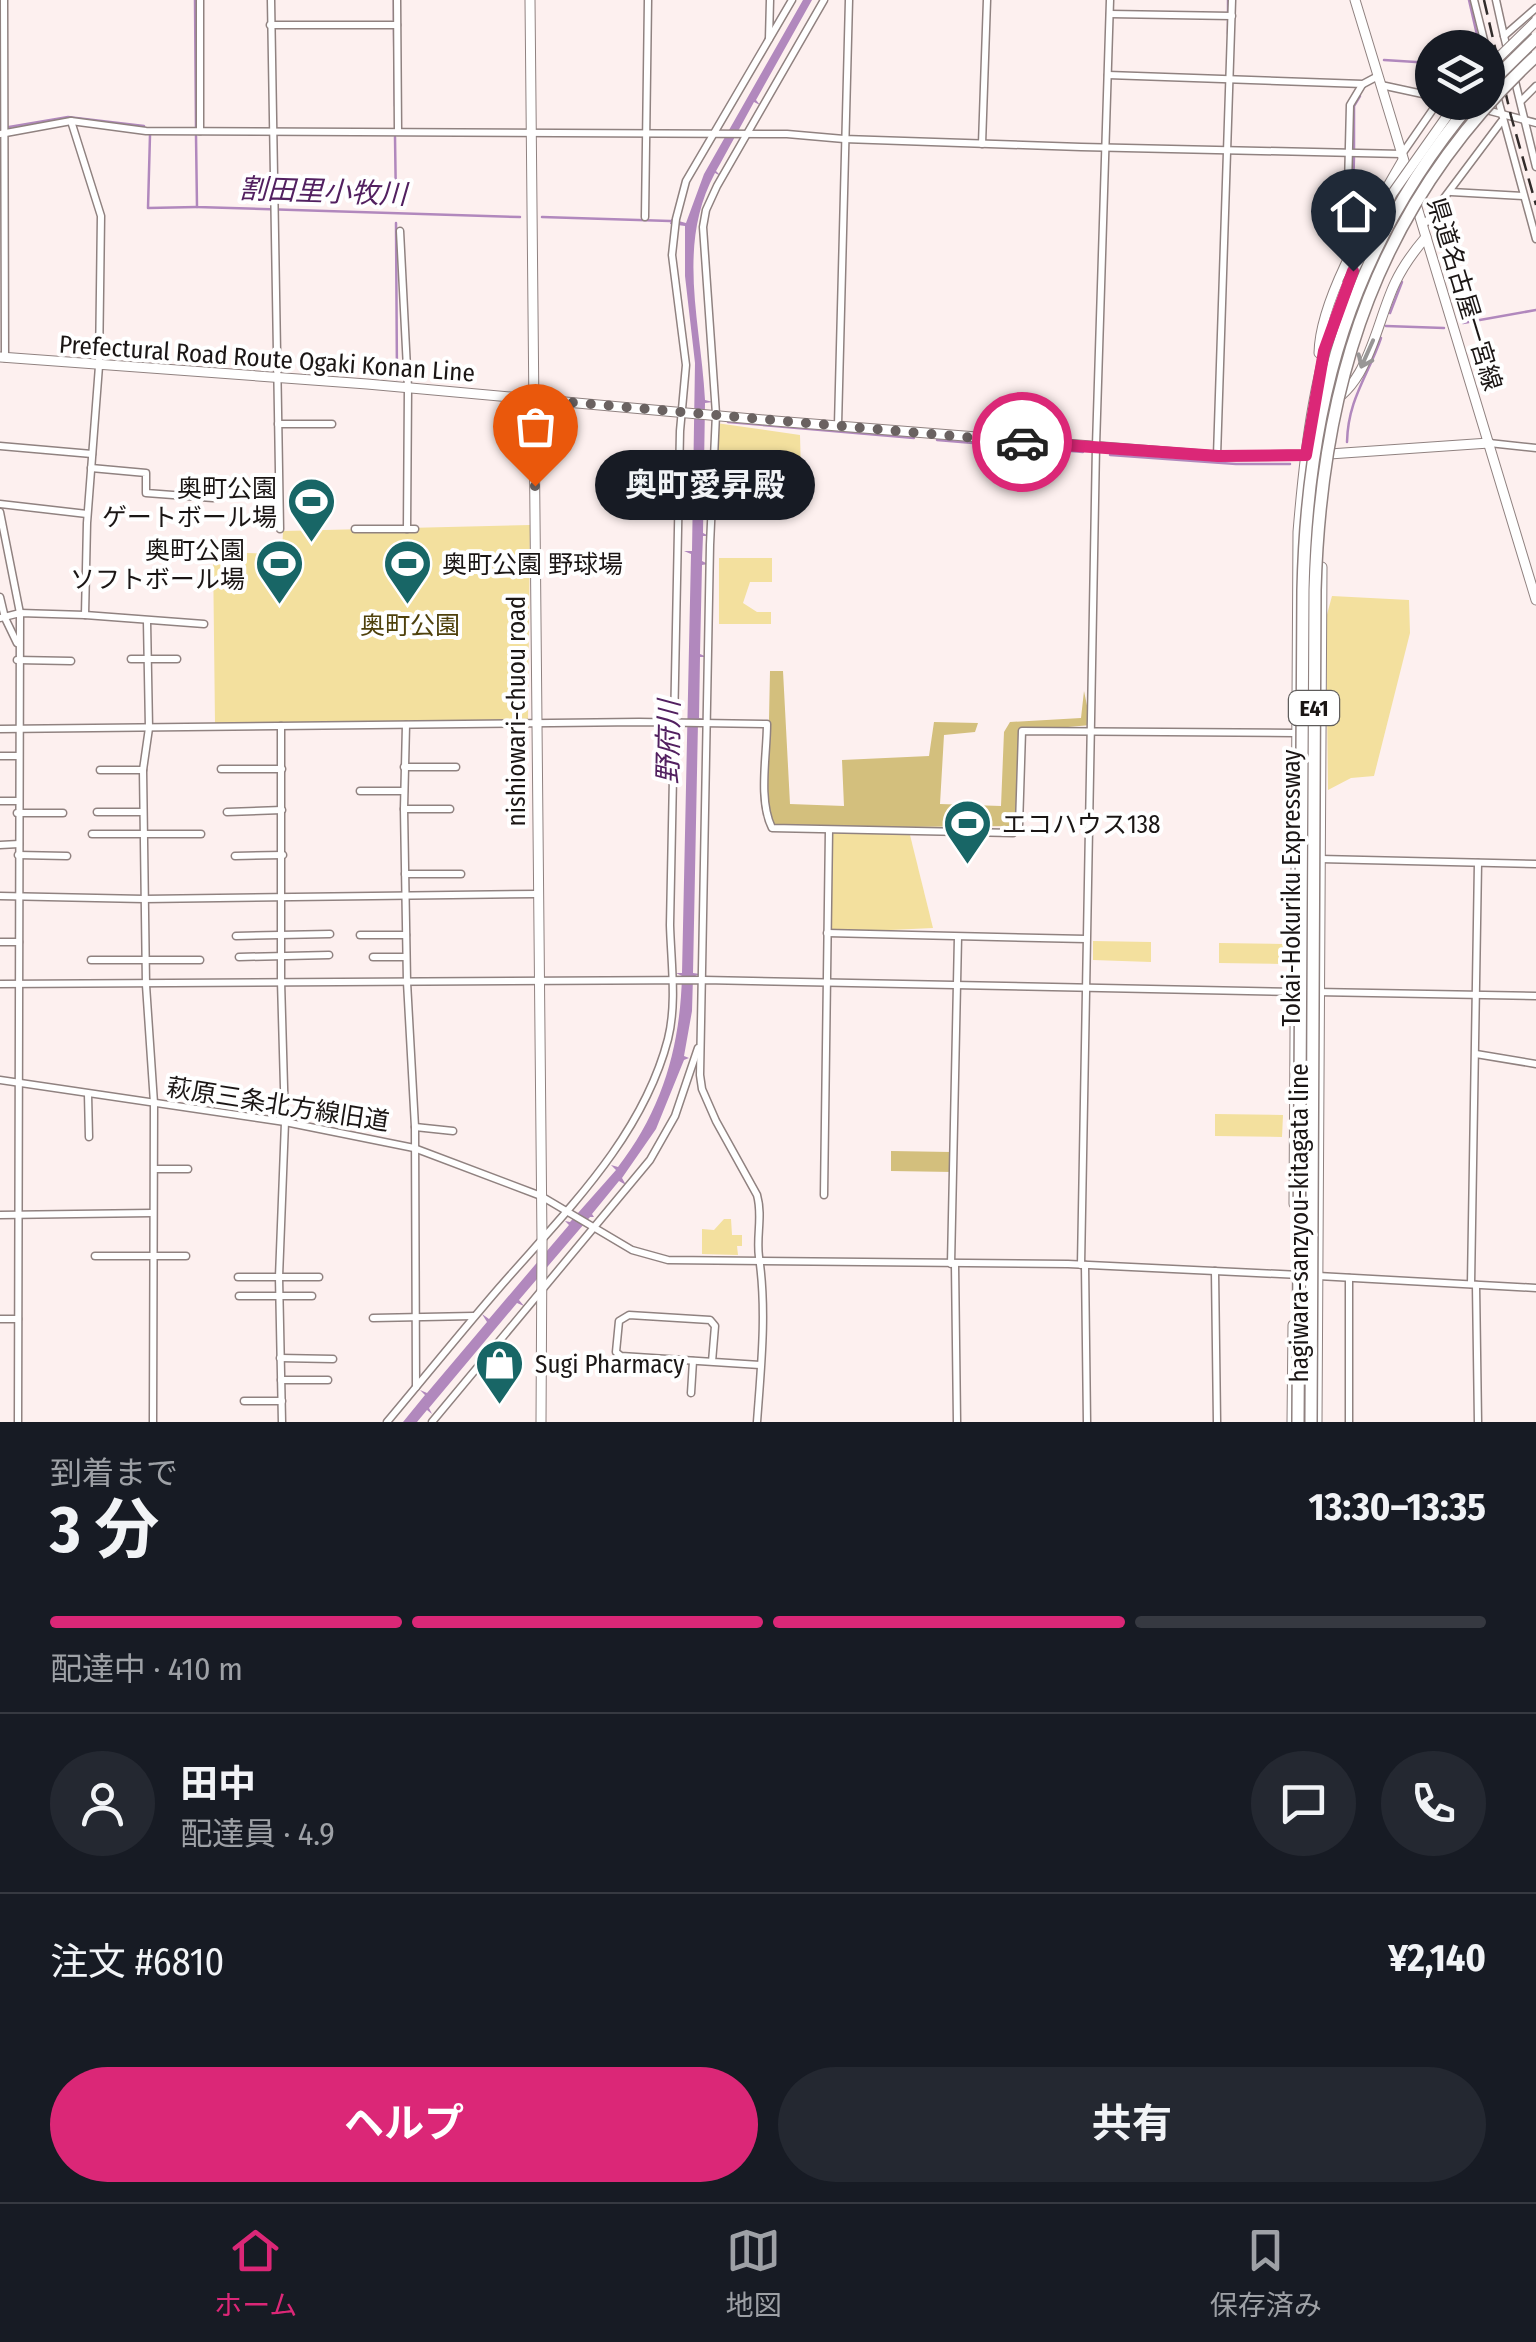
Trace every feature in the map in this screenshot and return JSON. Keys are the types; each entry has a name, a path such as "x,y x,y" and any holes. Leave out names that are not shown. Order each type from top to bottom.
{"highway":[{"path":"1505,68 1536,38"},
{"name":"Tokai-Hokuriku Expressway","path":"1314,1422 1314,590 1327,438 1353,339 1378,272 1401,227 1460,138 1536,56"},
{"name":"Tokai-Hokuriku Expressway","path":"1295,1422 1302,590 1309,477 1331,367 1367,268 1408,190 1459,120"}],"main road":[{"name":"nishiowari-chuou road","path":"530,0 541,1422"},
{"name":"県道名古屋一宮線","path":"1355,0 1536,600"},
{"path":"1505,51 1536,21"},
{"name":"hagiwara-sanzyou-kitagata line","path":"1295,1422 1296,575 1310,455 1309,426 1328,336 1347,284 1392,194 1444,120"},
{"path":"1319,372 1322,329 1361,235 1403,157"},
{"path":"1312,410 1339,400 1360,370 1391,292 1425,232"},
{"name":"Prefectural Road Route Ogaki Konan Line","path":"3,357 1218,456 1310,455 1489,443"},
{"name":"hagiwara-sanzyou-kitagata line","path":"1310,455 1324,498 1319,1276 1314,1422"}],"street":[{"path":"3,357 4,0"},
{"path":"200,0 200,131"},
{"path":"270,0 280,529"},
{"path":"397,0 398,130"},
{"path":"645,217 648,0"},
{"path":"769,40 770,0"},
{"path":"386,1422 622,1143 646,1098 668,1040 680,431 686,365 672,255 686,181 792,0"},
{"path":"757,1422 764,1301 760,1208 702,1089 710,545 716,414 703,227 712,195 824,0"},
{"path":"838,425 849,0"},
{"path":"982,144 987,0"},
{"path":"1087,1422 1083,1265 1086,939 1110,0"},
{"path":"1218,456 1232,0"},
{"path":"1474,0 1478,30"},
{"path":"1496,0 1503,30"},
{"path":"1505,35 1536,8"},
{"path":"1110,14 1232,16"},
{"path":"270,25 397,25"},
{"path":"1505,40 1536,168"},
{"path":"1108,75 1363,84 1380,81 1415,91"},
{"path":"1363,84 1350,105 1346,227 1408,260"},
{"path":"1520,101 1536,86"},
{"path":"1505,118 1536,123"},
{"path":"2,133 71,121 146,131 748,134 1403,157 1427,120"},
{"path":"1425,232 1500,120"},
{"path":"1502,120 1536,239"},
{"path":"71,121 101,216 99,366 87,514 85,614"},
{"path":"1450,192 1524,196"},
{"path":"355,529 411,529 400,231"},
{"path":"278,424 332,424"},
{"path":"1489,443 1536,448"},
{"path":"0,446 92,454"},
{"path":"91,468 146,474 146,493 213,498"},
{"path":"0,504 87,514"},
{"path":"0,512 20,612 18,1422"},
{"path":"0,597 2,618 18,644"},
{"path":"2,618 20,612 204,624"},
{"path":"147,621 149,728 143,812 145,960 154,1103 153,1422"},
{"path":"131,660 177,659"},
{"path":"18,660 71,661"},
{"path":"0,728 767,724 766,818 772,828 1014,833 1019,826 1022,731 1295,732"},
{"path":"406,725 406,957 415,1127 416,1387"},
{"path":"281,726 285,1122 280,1277 282,1422"},
{"path":"0,756 18,756"},
{"path":"221,769 282,768"},
{"path":"404,768 456,768"},
{"path":"100,770 143,770"},
{"path":"360,791 404,791"},
{"path":"0,800 18,801"},
{"path":"404,809 450,809"},
{"path":"227,812 282,810"},
{"path":"17,812 63,813"},
{"path":"97,812 143,812"},
{"path":"824,1196 829,830"},
{"path":"92,834 201,834"},
{"path":"0,845 19,844"},
{"path":"235,856 283,854"},
{"path":"18,855 66,856"},
{"path":"1320,859 1536,864"},
{"path":"1478,862 1474,1284 1478,1422"},
{"path":"405,874 461,874"},
{"path":"0,896 538,894"},
{"path":"827,933 1086,939"},
{"path":"236,936 330,934"},
{"path":"360,936 406,936"},
{"path":"957,1422 953,1264 958,936"},
{"path":"0,942 19,942"},
{"path":"239,956 329,956"},
{"path":"373,957 406,957"},
{"path":"91,960 200,960"},
{"path":"0,984 704,980 1536,996"},
{"path":"432,1422 664,1139 686,1088 702,1034"},
{"path":"1476,1054 1536,1064"},
{"name":"萩原三条北方線旧道","path":"0,1080 285,1122 414,1148 541,1196 632,1250 668,1260 1083,1265 1536,1288"},
{"path":"88,1094 89,1137"},
{"path":"415,1127 453,1131"},
{"path":"155,1170 188,1170"},
{"path":"0,1215 152,1213"},
{"path":"95,1256 186,1256"},
{"path":"1215,1271 1218,1422"},
{"path":"238,1277 319,1277"},
{"path":"1348,1422 1349,1278"},
{"path":"239,1296 312,1296"},
{"path":"712,1362 715,1326 710,1320 629,1315 618,1321 619,1355 693,1361 760,1365"},
{"path":"373,1318 476,1316"},
{"path":"0,1319 18,1319"},
{"path":"280,1358 332,1359"},
{"path":"691,1392 693,1361"},
{"path":"281,1380 328,1380"},
{"path":"244,1401 282,1401"}],"green space":[{"path":"716,423 800,435 802,510 718,509"},
{"name":"奥町公園","path":"530,525 528,721 215,724 213,552 282,554 283,531"},
{"path":"719,558 772,558 772,582 750,582 743,603 757,612 771,612 771,624 719,624"},
{"path":"1332,596 1409,600 1410,633 1374,776 1351,778 1328,790 1326,618"},
{"path":"909,831 933,928 827,933 829,833"},
{"path":"1093,941 1151,942 1151,962 1093,960"},
{"path":"1219,943 1283,944 1282,964 1219,963"},
{"path":"1215,1114 1283,1115 1282,1137 1215,1136"},
{"path":"724,1219 731,1219 732,1235 742,1235 738,1255 702,1254 702,1229 714,1230"}],"shaded area":[{"path":"803,0 812,0 756,100 760,105 754,102 716,171 721,176 715,173 696,228 696,313 705,400 713,402 705,403 703,533 709,536 703,536 702,561 708,564 702,565 700,654 707,657 700,657 699,718 706,719 698,722 693,973 700,974 693,977 684,1056 689,1058 684,1060 656,1129 622,1178 626,1185 619,1181 592,1214 594,1217 519,1300 524,1306 517,1303 429,1408 432,1414 427,1410 417,1422 403,1422 425,1395 420,1390 427,1393 487,1322 482,1314 489,1319 569,1225 565,1221 570,1222 616,1170 611,1165 618,1167 633,1145 666,1077 677,1028 682,976 676,973 682,973 691,554 684,551 692,551 695,363 685,276 685,226 670,224 671,219 686,223 704,174"},
{"path":"770,671 783,671 790,804 844,806 842,760 929,756 934,722 978,723 975,732 944,735 940,804 1001,806 1004,732 1010,722 1081,718 1084,691 1091,725 1022,731 1019,826 775,828 767,817"},
{"path":"891,1151 951,1152 953,1172 891,1171"}],"waterway":[{"name":"割田里小牧川","path":"195,0 196,127"},
{"path":"394,0 394,20"},
{"path":"1228,0 1228,13"},
{"path":"1469,0 1476,30"},
{"path":"1228,21 1228,34"},
{"path":"394,29 395,106"},
{"path":"1384,60 1415,62"},
{"path":"1354,150 1354,106 1360,96"},
{"path":"9,127 68,117 144,126"},
{"path":"150,135 148,208 197,207"},
{"name":"割田里小牧川","path":"196,136 197,207 520,217"},
{"path":"395,137 396,206"},
{"path":"1352,224 1354,157"},
{"name":"割田里小牧川","path":"542,217 670,221"},
{"path":"396,223 397,379"},
{"path":"1390,313 1402,282"},
{"path":"1463,323 1536,310"},
{"path":"1386,326 1444,328"},
{"path":"1347,442 1355,400 1381,338"},
{"path":"728,422 914,438"},
{"path":"937,440 1083,452"},
{"path":"1110,455 1290,464"}],"railway":[{"path":"1484,0 1536,205"}],"way so far":[{"path":"535,486 534,399 1022,442"}],"place":[{"name":"奥町愛昇殿","path":"535,486"},
{"name":"奥町公園 ゲートボール場","path":"312,544"},
{"name":"奥町公園 ソフトボール場","path":"280,606"},
{"name":"奥町公園 野球場","path":"407,606"},
{"name":"エコハウス138","path":"967,866"},
{"name":"Sugi Pharmacy","path":"500,1406"}],"route":[{"path":"1022,442 1218,456 1306,455 1324,351 1353,271"}],"water label":[{"name":"野府川","path":"668,742"}]}
